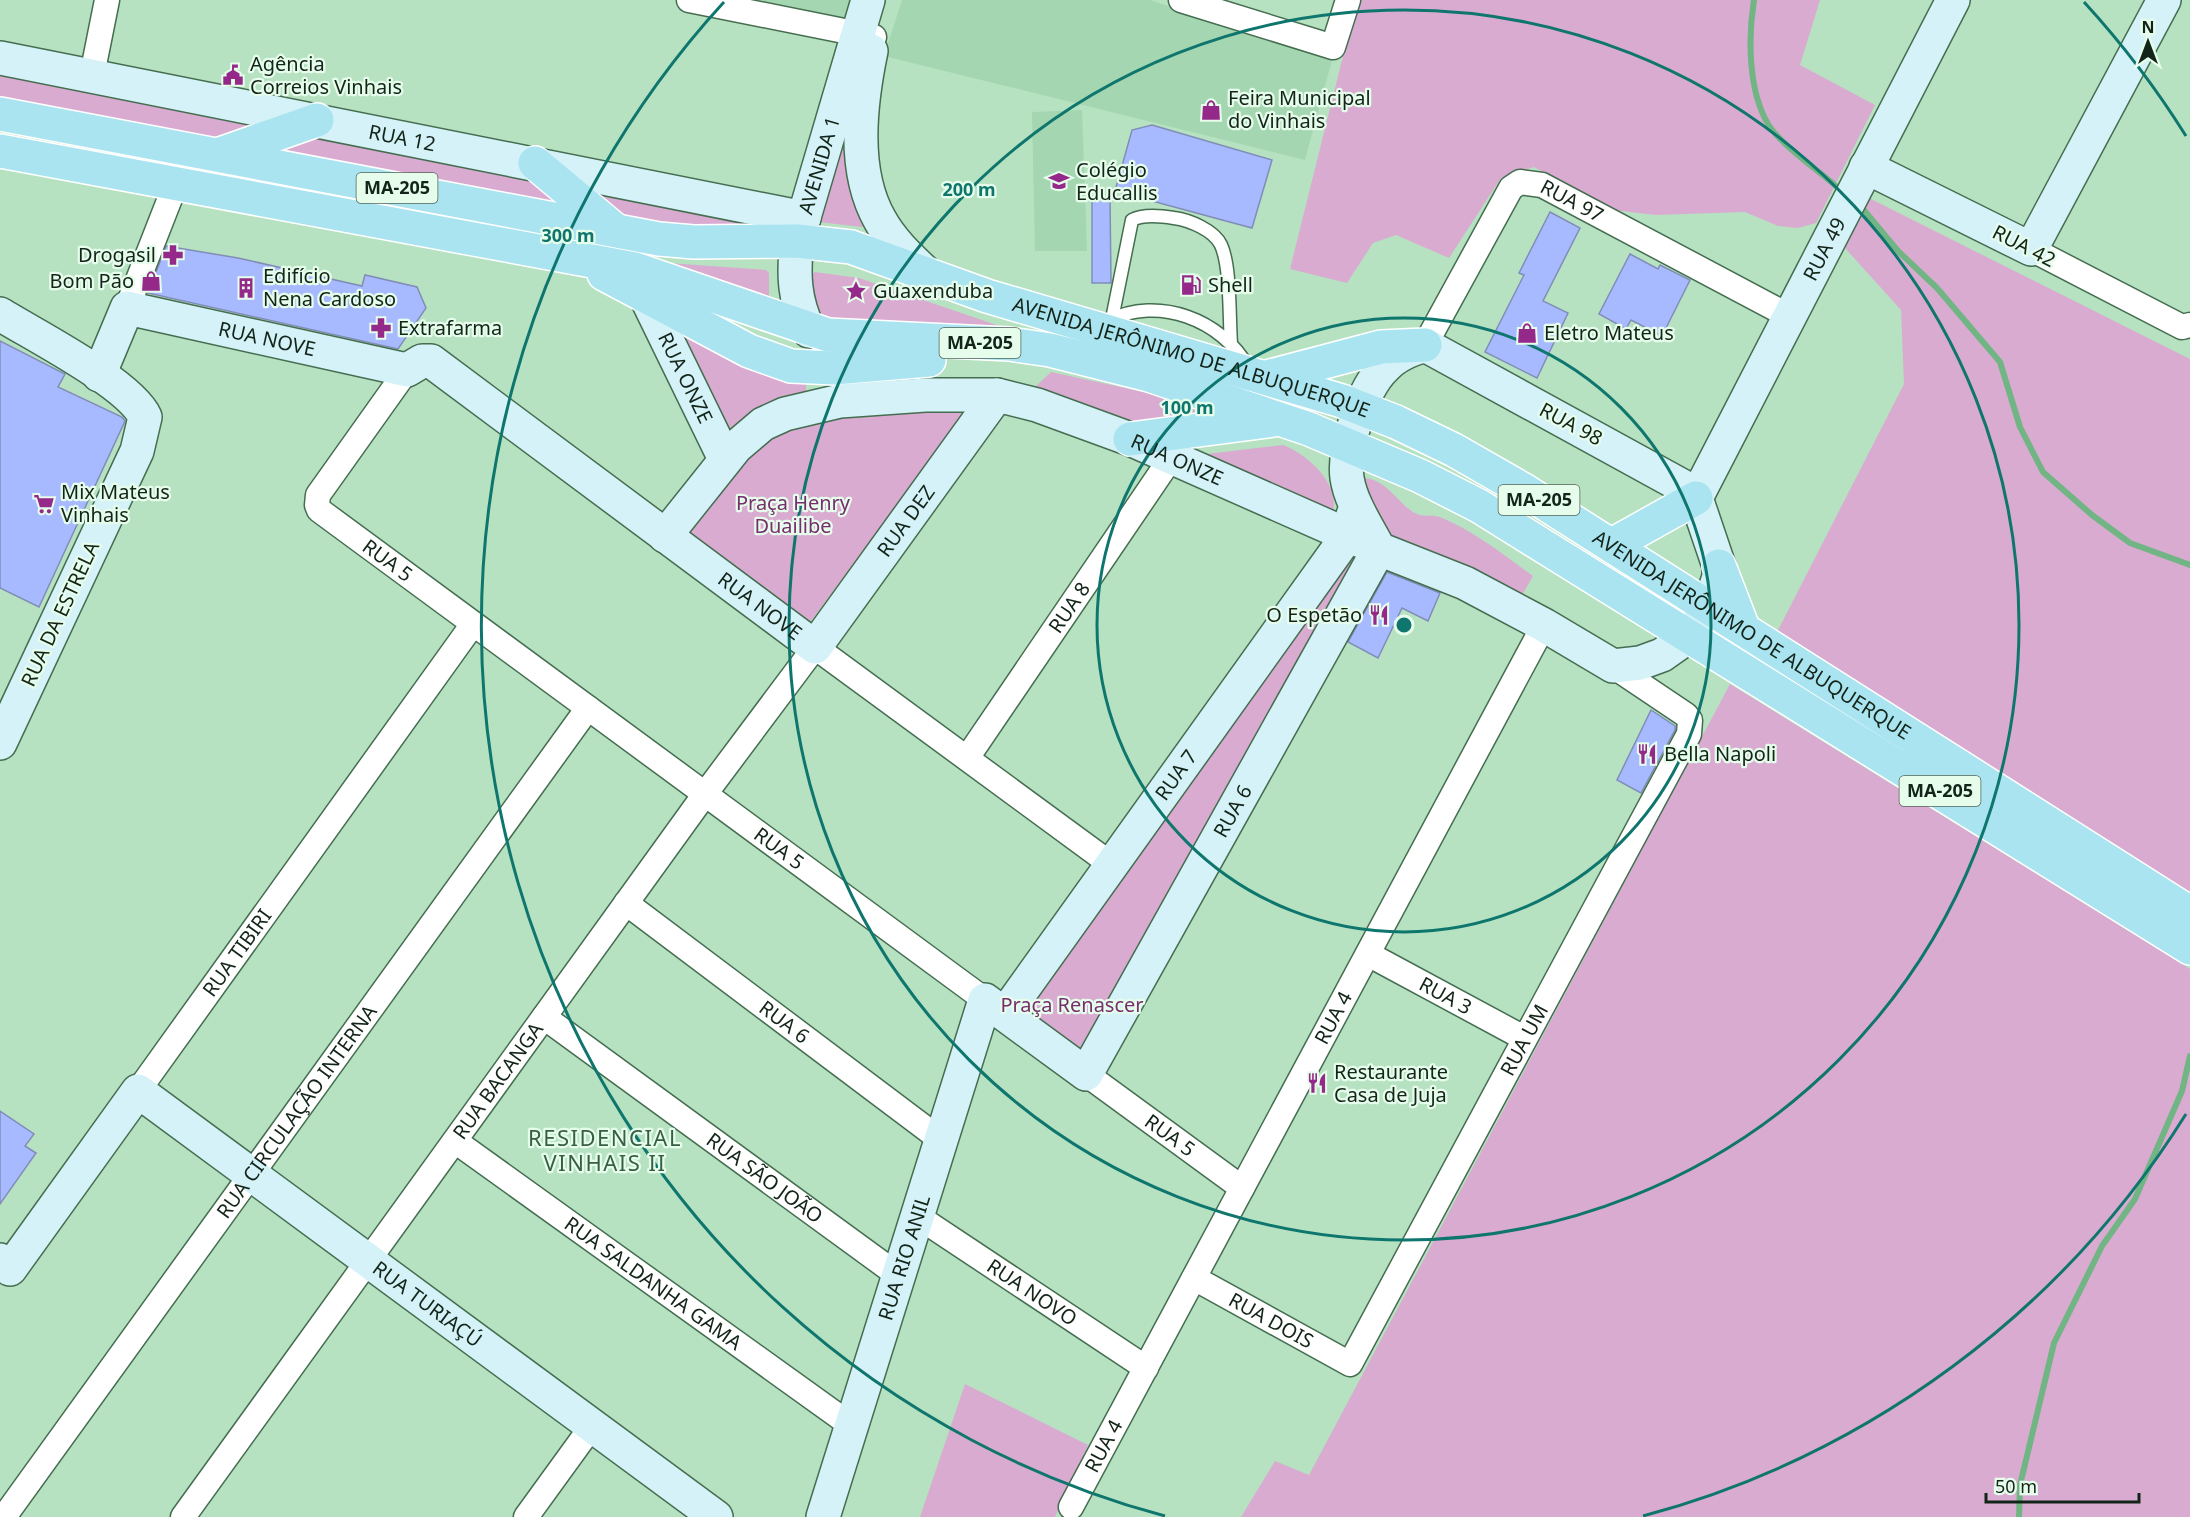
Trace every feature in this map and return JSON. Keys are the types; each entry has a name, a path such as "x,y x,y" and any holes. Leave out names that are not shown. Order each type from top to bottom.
{"main road":[{"name":"AVENIDA JERÔNIMO DE ALBUQUERQUE","path":"0,114 676,241 800,229 987,296 1104,323 1361,408 1454,450 1612,545 2190,913"},
{"path":"218,155 317,120"},
{"name":"AVENIDA JERÔNIMO DE ALBUQUERQUE","path":"0,151 635,269 809,331 847,338 1030,346 1149,375 1282,419 1349,444 1479,506 2190,948"},
{"path":"535,163 615,230"},
{"path":"571,256 749,351 791,366 834,368 894,361 996,359 1071,364 1149,375"},
{"path":"1259,375 1381,347 1425,345"},
{"path":"1130,439 1282,419"},
{"path":"1612,545 1696,498"},
{"path":"1719,566 1743,628"}],"street":[{"path":"92,75 107,0"},
{"path":"689,0 866,35"},
{"name":"AVENIDA 1","path":"868,0 863,94 862,160 865,182 880,221 894,240 929,276"},
{"name":"AVENIDA 1","path":"809,331 797,304 793,280 800,229 866,35 886,0"},
{"path":"1181,0 1333,47 1348,0"},
{"name":"RUA 49","path":"1696,498 1953,0"},
{"path":"2031,249 2164,0"},
{"name":"RUA 12","path":"0,58 535,163 800,229"},
{"name":"RUA 42","path":"1866,167 2186,326"},
{"name":"RUA 97","path":"1425,345 1511,188 1520,182 1542,185 1789,316"},
{"path":"99,375 176,183"},
{"name":"RUA ONZE","path":"646,297 725,459"},
{"name":"RUA NOVE","path":"127,308 407,370 423,361 431,361 1112,865"},
{"name":"RUA DA ESTRELA","path":"0,314 99,375 141,408 145,417 144,430 137,451 0,743"},
{"path":"1425,345 1403,353 1386,365 1377,375 1361,408 1349,444 1347,478 1352,520 1379,549 1465,583 1544,625 1613,666 1652,660 1689,636 1709,607 1716,590 1719,566 1696,498"},
{"name":"RUA 98","path":"1425,345 1671,478 1696,498"},
{"name":"RUA 5","path":"407,370 318,495 316,505 323,514 1242,1188"},
{"name":"RUA ONZE","path":"665,536 725,459 763,424 810,406 840,401 925,395 997,395 1037,405 1130,439 1171,458 1352,520"},
{"name":"RUA DEZ","path":"815,647 997,395"},
{"name":"RUA 8","path":"967,758 1171,458"},
{"name":"RUA 7","path":"995,1007 1112,865 1352,520"},
{"name":"RUA 6","path":"1086,1074 1379,549"},
{"name":"RUA TIBIRI","path":"3,1271 138,1091 473,624"},
{"name":"RUA 4","path":"1071,1507 1544,625"},
{"name":"RUA BACANGA","path":"183,1517 705,794 815,647"},
{"name":"RUA UM","path":"1350,1364 1689,734 1690,720 1686,715 1613,666"},
{"name":"RUA CIRCULAÇÃO INTERNA","path":"4,1517 588,708"},
{"name":"RUA 6","path":"626,903 941,1140"},
{"name":"RUA 3","path":"1368,954 1524,1038"},
{"name":"RUA RIO ANIL","path":"823,1517 941,1140 995,1007"},
{"name":"RUA SÃO JOÃO","path":"544,1017 899,1276"},
{"name":"RUA TURIAÇÚ","path":"138,1091 716,1517"},
{"name":"RUA SALDANHA GAMA","path":"455,1141 852,1426"},
{"name":"RUA NOVO","path":"917,1216 1146,1368"},
{"name":"RUA DOIS","path":"1194,1278 1350,1364"},
{"path":"526,1517 592,1426"}],"lane":[{"path":"1104,323 1132,220 1152,216 1179,219 1203,228 1221,245 1225,264 1231,343"},
{"path":"1104,323 1148,311 1175,314 1202,322 1231,343 1259,375"}],"shaded area":[{"path":"754,0 852,0 846,18"},
{"name":"Feira Municipal do Vinhais","path":"902,0 1150,0 1332,60 1305,160 884,56"},
{"name":"Colégio Educallis","path":"1082,110 1087,251 1035,251 1032,112"}],"green space":[{"path":"1361,0 1820,0 1800,65 1875,105 1816,223 1798,228 1778,226 1745,212 1656,215 1612,210 1534,167 1501,178 1449,258 1396,235 1373,243 1347,283 1290,269 1347,40"},
{"path":"0,72 264,123 201,141 0,102"},
{"path":"846,107 850,184 864,226 862,227 819,222"},
{"path":"312,137 525,173 573,209 269,150"},
{"path":"576,185 780,230 629,224"},
{"path":"1869,198 2190,359 2190,900 1775,636 1904,384 1901,310 1845,248"},
{"path":"654,262 766,270 769,273 769,304"},
{"path":"815,272 859,278 1008,329 836,322 813,310 807,278"},
{"path":"675,330 722,355 754,368 806,379 806,394 745,419 723,435"},
{"path":"1051,372 1153,394 1221,413 1127,426 1058,395 1034,388"},
{"name":"Praça Henry Duailibe","path":"971,404 808,625 685,533 717,485 739,458 760,442 786,429 815,420 848,414"},
{"path":"1283,445 1302,455 1327,480 1334,501 1333,512 1198,455"},
{"path":"1361,478 1384,485 1416,514 1440,517 1465,529 1533,576 1521,597 1390,539"},
{"name":"Praça Renascer","path":"1351,550 1361,554 1087,1064 1013,1016"},
{"path":"1730,684 2190,969 2190,1517 1241,1517 1275,1461 1309,1475"},
{"path":"965,1384 1088,1445 1055,1517 920,1517"}],"building":[{"path":"1152,125 1272,160 1252,228 1115,191 1132,130"},
{"path":"1092,197 1110,198 1111,283 1092,283"},
{"name":"Eletro Mateus","path":"1550,212 1580,228 1543,301 1568,313 1537,378 1485,352 1524,275 1519,273"},
{"path":"166,246 238,258 362,286 365,275 417,287 426,308 398,349 148,293"},
{"path":"1630,254 1658,269 1660,265 1690,280 1662,336 1631,320 1626,329 1599,314"},
{"name":"Mix Mateus Vinhais","path":"0,341 65,374 58,387 122,417 125,421 39,607 0,588"},
{"name":"O Espetão","path":"1387,572 1440,593 1428,621 1402,608 1378,658 1348,642"},
{"name":"Bella Napoli","path":"1651,710 1675,726 1675,730 1641,793 1617,780"},
{"path":"0,1111 34,1134 25,1146 36,1153 0,1204"}],"waterway":[{"path":"1754,0 1751,63 1761,110 1773,132 1837,187"},
{"path":"1863,209 1898,251 1937,288 2000,362 2020,427 2043,472 2092,515 2130,543 2190,565"},
{"path":"2019,1517 2020,1485 2054,1343 2102,1246 2135,1199 2182,1091 2190,1056"}],"place":[{"name":"Agência Correios Vinhais","path":"233,75"},
{"name":"Feira Municipal do Vinhais","path":"1211,110"},
{"name":"Colégio Educallis","path":"1059,181"},
{"name":"Drogasil","path":"173,255"},
{"name":"Bom Pão","path":"151,281"},
{"name":"Shell","path":"1191,285"},
{"name":"Edifício Nena Cardoso","path":"246,288"},
{"name":"Guaxenduba","path":"856,291"},
{"name":"Extrafarma","path":"381,328"},
{"name":"Eletro Mateus","path":"1527,333"},
{"name":"Mix Mateus Vinhais","path":"44,504"},
{"name":"O Espetão","path":"1379,615"},
{"name":"Bella Napoli","path":"1647,754"},
{"name":"Restaurante Casa de Juja","path":"1317,1083"}],"district":[{"name":"RESIDENCIAL VINHAIS II","path":"605,1150"}]}
